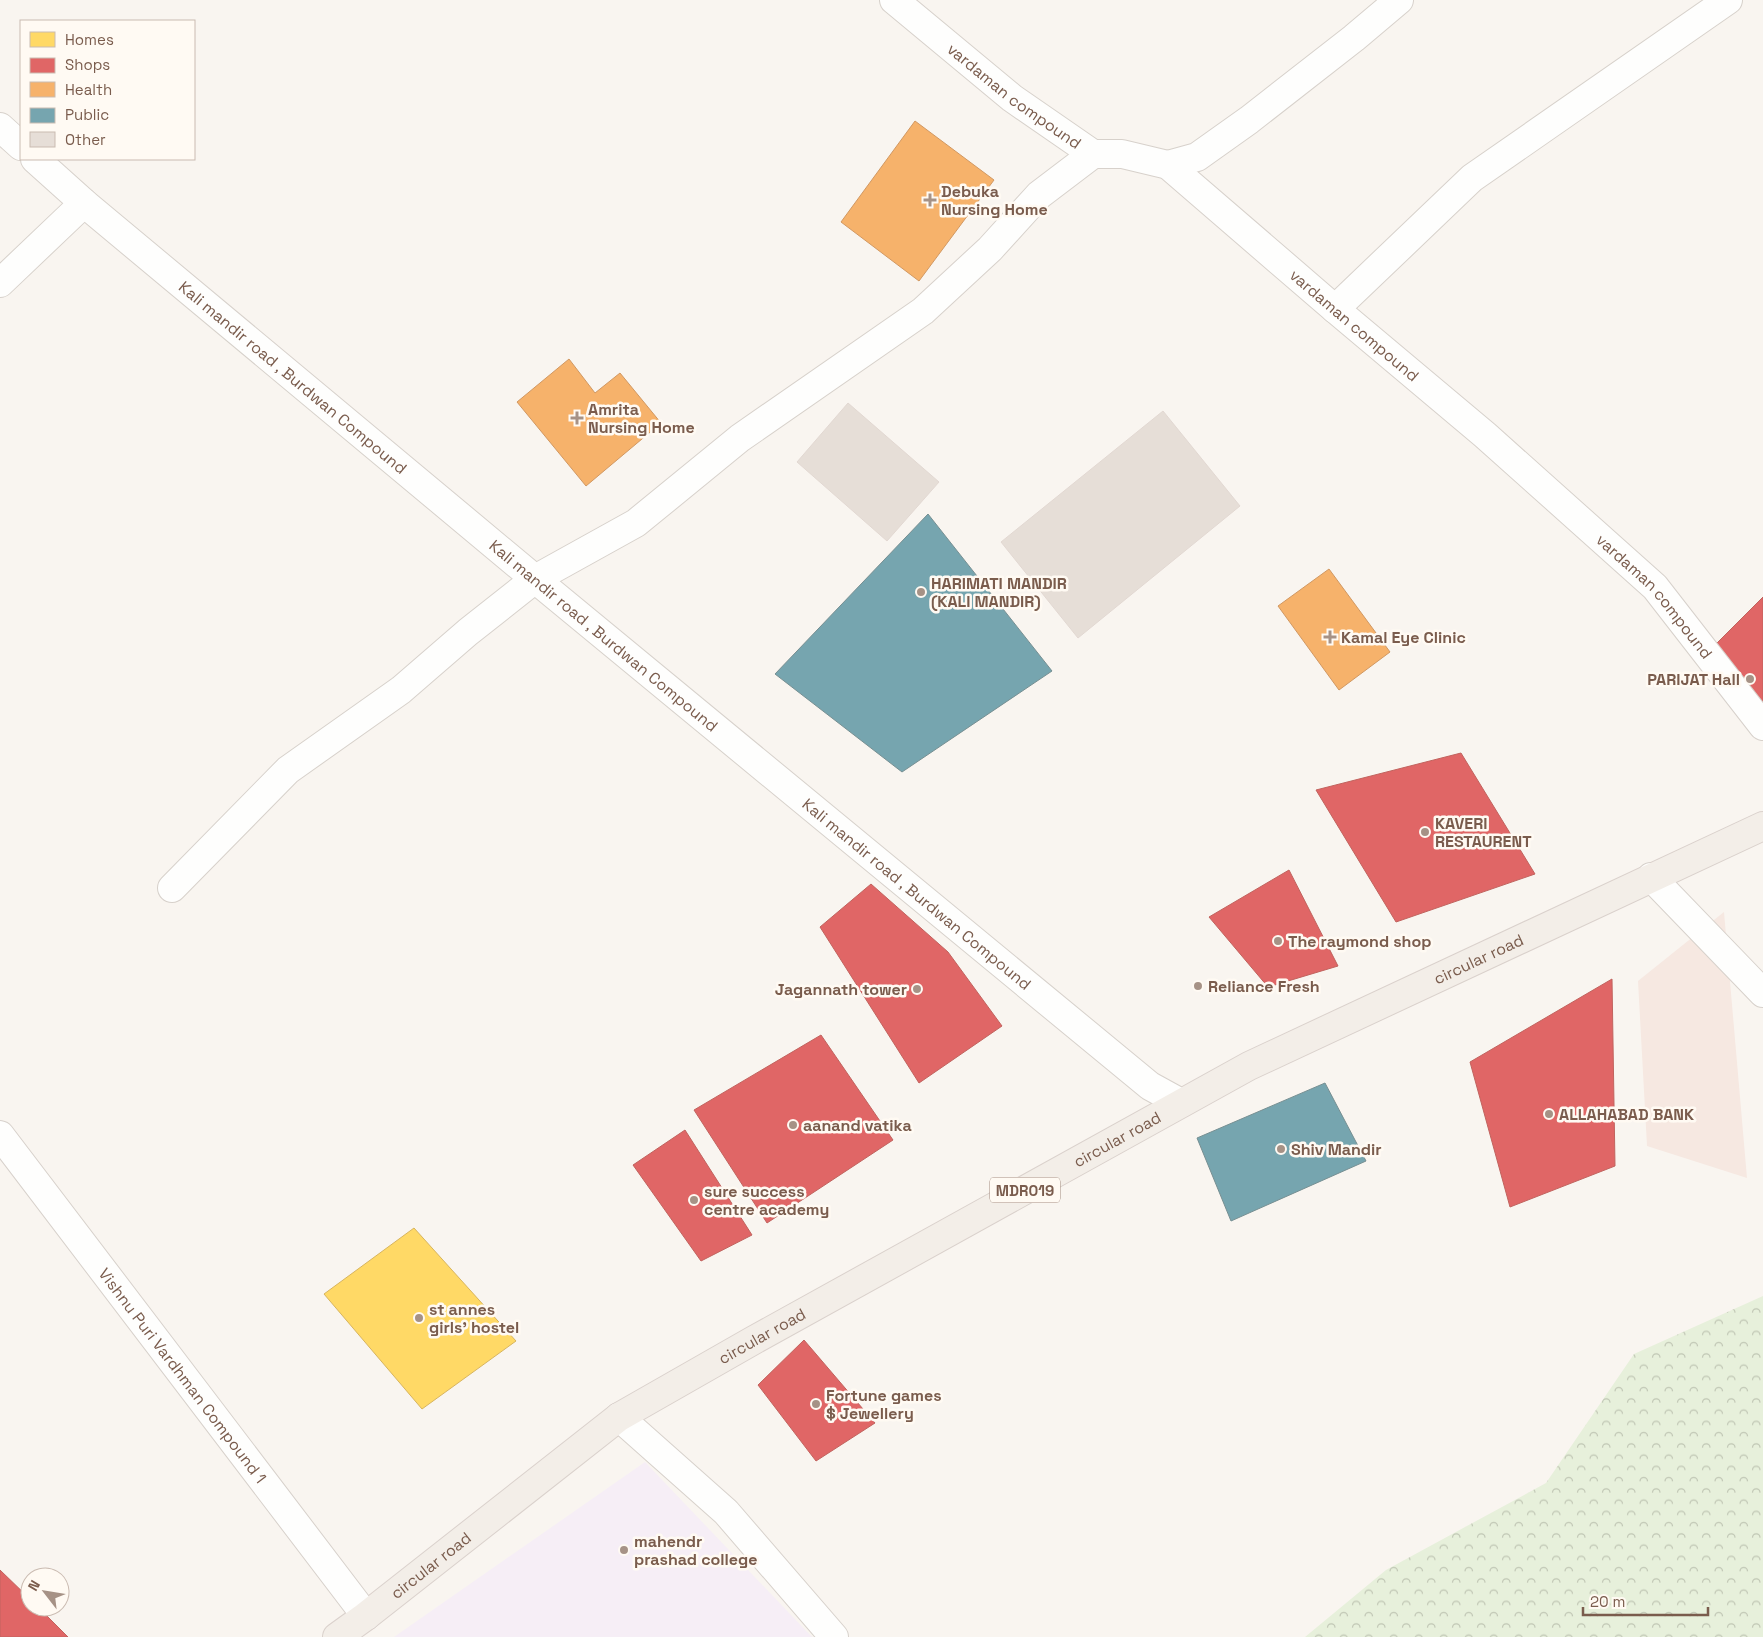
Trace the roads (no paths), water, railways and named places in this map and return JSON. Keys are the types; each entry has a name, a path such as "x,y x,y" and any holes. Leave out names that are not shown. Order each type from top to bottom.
{"main road":[{"name":"circular road","path":"337,1637 620,1417 754,1340 1249,1066 1763,826"}],"street":[{"name":"vardaman compound","path":"894,0 1012,98 1093,154 1122,154 1168,165 1485,435 1655,587 1697,638 1763,726"},
{"path":"1168,165 1197,157 1249,120 1354,38 1399,0"},
{"path":"1335,309 1472,178 1728,0"},
{"path":"0,127 20,145"},
{"path":"172,888 288,770 401,690 468,632 535,579 636,523 740,438 923,311 990,250 1039,195 1093,154"},
{"name":"Kali mandir road , Burdwan Compound","path":"36,160 84,203 535,579 1150,1086 1181,1103"},
{"path":"0,283 84,203"},
{"path":"1651,877 1763,993"},
{"name":"Vishnu Puri Vardhman Compound 1","path":"0,1135 366,1616"},
{"path":"620,1417 726,1512 834,1637"}],"place":[{"name":"Debuka Nursing Home","path":"930,200"},
{"name":"Amrita Nursing Home","path":"577,418"},
{"name":"HARIMATI MANDIR (KALI MANDIR)","path":"921,592"},
{"name":"Kamal Eye Clinic","path":"1330,637"},
{"name":"PARIJAT Hall","path":"1750,679"},
{"name":"KAVERI RESTAURENT","path":"1425,832"},
{"name":"The raymond shop","path":"1278,941"},
{"name":"Reliance Fresh","path":"1198,986"},
{"name":"Jagannath tower","path":"917,989"},
{"name":"ALLAHABAD BANK","path":"1549,1114"},
{"name":"aanand vatika","path":"793,1125"},
{"name":"Shiv Mandir","path":"1281,1149"},
{"name":"sure success centre academy","path":"694,1200"},
{"name":"st annes girls' hostel","path":"419,1318"},
{"name":"Fortune games $ Jewellery","path":"816,1404"},
{"name":"mahendr prashad college","path":"624,1550"}]}
